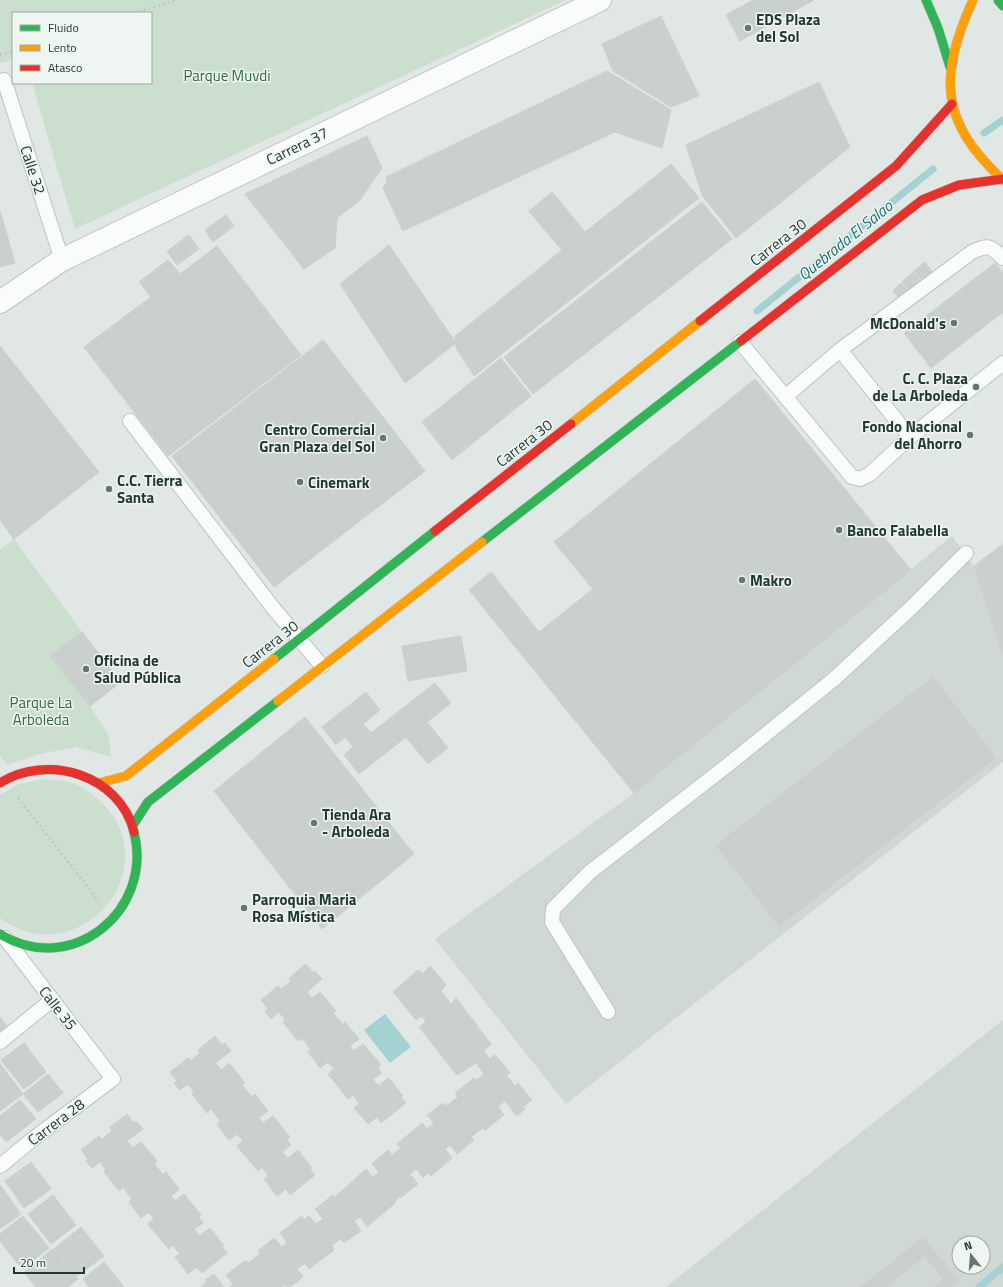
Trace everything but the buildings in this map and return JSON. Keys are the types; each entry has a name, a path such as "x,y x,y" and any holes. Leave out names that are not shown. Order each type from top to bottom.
{"main road":[{"path":"926,0 938,28 950,67"},
{"path":"973,0 955,41 950,67 952,104 956,118 968,144 989,168 1003,180"},
{"path":"998,0 1003,6"},
{"name":"Carrera 30","path":"99,783 126,776 896,166 952,104"},
{"path":"133,825 148,802 922,200 960,185 1003,180"},
{"path":"1,780 22,772 62,769 81,774 99,783 113,795 124,809 133,825 137,839 138,868 130,896 114,920 86,940 58,947 36,947 19,943 2,935"}],"street":[{"name":"Carrera 37","path":"0,302 62,260 600,0"}],"lane":[{"name":"Calle 32","path":"4,80 62,260"},
{"path":"786,396 840,350 972,252 984,246 991,247 1003,258"},
{"path":"740,342 852,477 860,479 870,474 910,437 1003,363"},
{"path":"840,350 910,437"},
{"path":"130,421 299,639 322,666"},
{"path":"608,1012 552,922 552,909 590,872 729,764 834,679 912,607 966,553"},
{"name":"Calle 35","path":"2,935 113,1079"},
{"path":"0,1042 52,1000"},
{"name":"Carrera 28","path":"0,1166 34,1138 113,1079"}],"path":[{"path":"137,12 176,0"},
{"path":"0,55 12,51"},
{"path":"1,780 114,920"}],"shaded area":[{"path":"952,536 974,566 1003,655 1003,762 566,1104 435,939 634,793"},
{"path":"1003,1020 1003,1287 666,1287"}],"green space":[{"name":"Parque Muvdi","path":"0,0 566,0 75,229 32,84 152,84 152,12 12,12 12,60 0,63"},
{"name":"Parque La Arboleda","path":"14,539 82,632 50,656 90,706 109,736 111,757 76,747 40,754 7,765 0,756 0,550"},
{"path":"45,779 69,782 79,786 97,798 104,805 121,831 125,858 119,884 105,907 84,924 58,934 29,932 0,918 0,795 19,784"}],"water":[{"path":"385,1014 411,1047 390,1063 364,1030"}],"waterway":[{"name":"Quebrada El Salao","path":"984,133 1003,120"},
{"name":"Quebrada El Salao","path":"757,311 933,169"},
{"path":"979,1287 1003,1267"}],"traffic: fast":[{"path":"926,0 938,28 950,67"},
{"path":"998,0 1003,6"},
{"path":"482,542 741,341"},
{"path":"274,659 435,531"},
{"path":"133,825 148,802 278,701"},
{"path":"0,934 27,945 54,948 79,942 101,929 119,911 131,887 137,861 134,832"}],"traffic: slow":[{"path":"973,0 954,52 951,75 951,96 956,117 967,138 982,158 1003,180"},
{"path":"571,424 700,321"},
{"path":"278,701 482,542"},
{"path":"99,783 126,776 274,659"}],"traffic: jam":[{"path":"700,321 896,166 952,104"},
{"path":"741,341 922,200 959,185 1003,179"},
{"path":"435,531 571,424"},
{"path":"0,783 19,774 39,770 60,770 80,775 98,784 114,796 126,812 134,832"}],"place":[{"name":"EDS Plaza del Sol","path":"748,28"},
{"name":"McDonald's","path":"954,323"},
{"name":"C. C. Plaza de La Arboleda","path":"976,387"},
{"name":"Fondo Nacional del Ahorro","path":"970,435"},
{"name":"Centro Comercial Gran Plaza del Sol","path":"383,438"},
{"name":"Cinemark","path":"300,482"},
{"name":"C.C. Tierra Santa","path":"109,489"},
{"name":"Banco Falabella","path":"839,530"},
{"name":"Makro","path":"742,580"},
{"name":"Oficina de Salud Pública","path":"86,669"},
{"name":"Tienda Ara - Arboleda","path":"314,823"},
{"name":"Parroquia Maria Rosa Mística","path":"244,908"}]}
